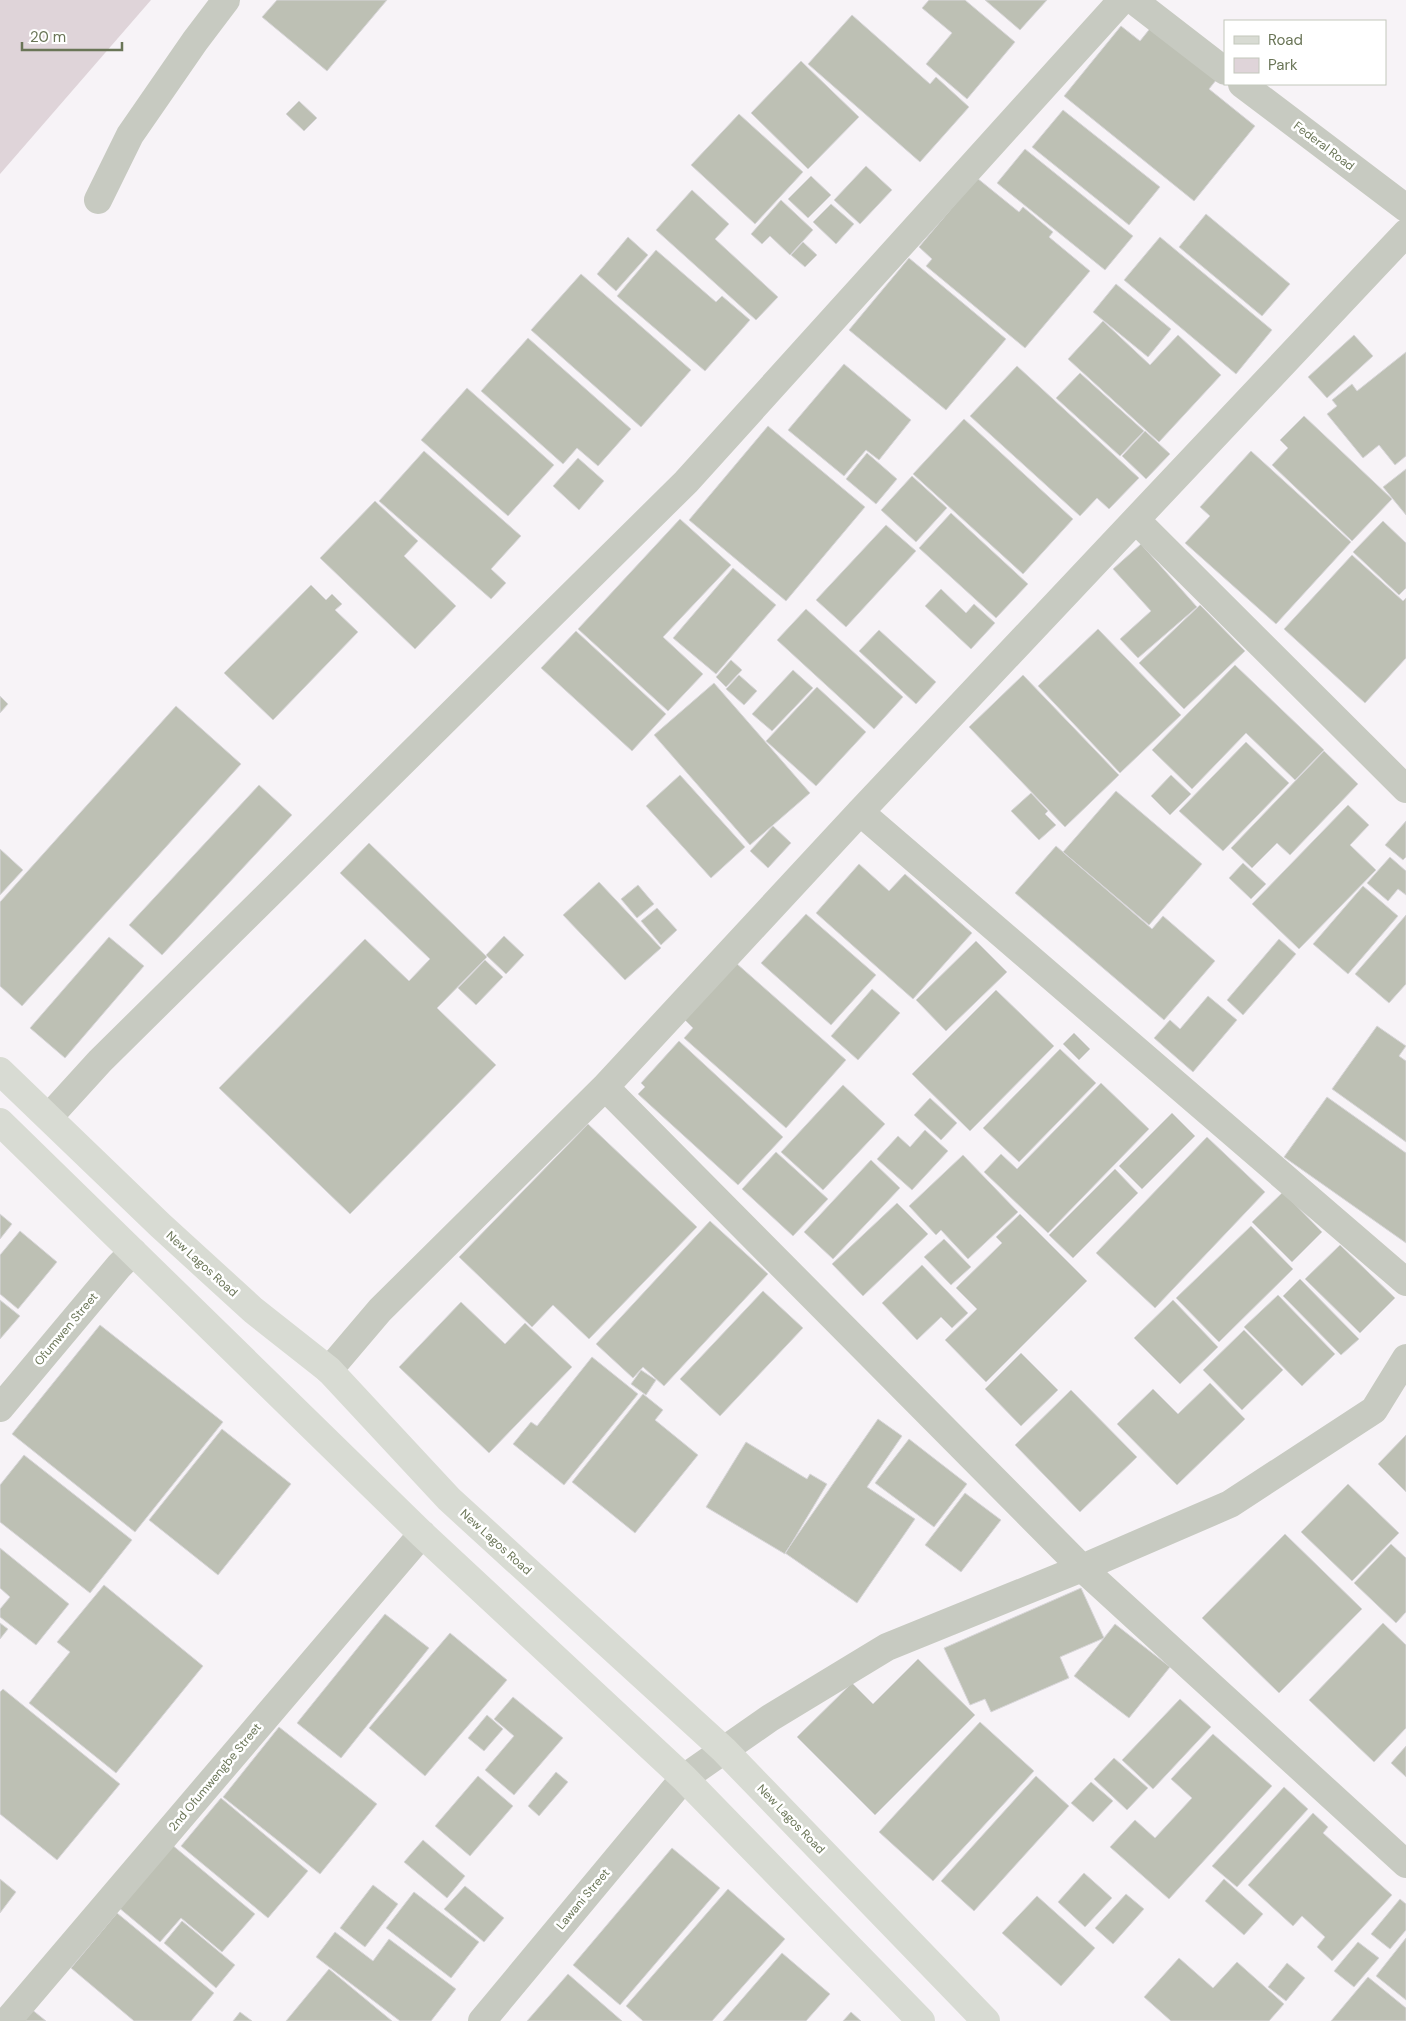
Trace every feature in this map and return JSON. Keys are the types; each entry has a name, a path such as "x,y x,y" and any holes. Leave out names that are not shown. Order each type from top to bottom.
{"main road":[{"name":"New Lagos Road","path":"0,1071 160,1225 253,1310 329,1370 449,1499 724,1750 986,2021"},
{"path":"0,1122 422,1534 684,1778 921,2021"}],"street":[{"path":"98,200 130,135 195,41 226,0"},
{"path":"49,1117 107,1054 686,482 1122,0"},
{"path":"1145,4 1224,70"},
{"name":"Federal Road","path":"1243,85 1406,208"},
{"path":"329,1370 380,1310 605,1087 860,812 1406,233"},
{"path":"1136,520 1406,789"},
{"path":"860,812 1406,1282"},
{"path":"605,1087 1082,1568 1406,1864"},
{"name":"Ofumwen Street","path":"0,1408 119,1266 133,1252"},
{"name":"Lawani Street","path":"482,2021 684,1778 770,1718 887,1647 1082,1568 1230,1504 1374,1410 1406,1358"},
{"name":"2nd Ofumwengbe Street","path":"7,2021 422,1534"}],"green space":[{"path":"0,0 151,0 0,174"}],"building":[{"path":"277,0 387,0 327,71 262,17"},
{"path":"929,0 965,0 1015,42 967,99 926,64 952,33 922,8"},
{"path":"985,0 1047,0 1020,30"},
{"path":"852,15 930,84 936,77 969,107 920,162 808,64"},
{"path":"1121,26 1140,41 1152,26 1217,79 1209,89 1255,126 1194,201 1064,96"},
{"path":"801,61 859,117 808,169 751,113"},
{"path":"299,101 317,118 304,131 286,114"},
{"path":"1063,110 1160,187 1129,225 1032,147"},
{"path":"739,114 803,172 755,224 691,165"},
{"path":"1025,149 1133,236 1105,270 997,183"},
{"path":"866,166 892,190 860,224 834,200"},
{"path":"811,176 831,195 808,218 788,199"},
{"path":"977,178 1019,212 1023,207 1053,232 1049,237 1090,271 1025,348 926,266 932,259 919,247"},
{"path":"692,190 729,224 715,239 778,297 756,320 656,230"},
{"path":"781,200 813,230 790,255 770,236 762,244 751,234"},
{"path":"831,204 854,224 836,244 813,222"},
{"path":"1206,214 1290,284 1262,316 1179,247"},
{"path":"628,237 648,255 616,291 597,274"},
{"path":"1160,237 1272,330 1236,374 1124,280"},
{"path":"803,242 817,255 805,267 791,255"},
{"path":"656,250 716,302 722,296 750,320 705,371 617,296"},
{"path":"909,258 1006,339 946,410 849,330"},
{"path":"581,274 691,370 641,427 531,330"},
{"path":"1116,284 1171,329 1148,357 1093,312"},
{"path":"1103,321 1150,365 1178,335 1221,375 1159,442 1068,359"},
{"path":"1354,335 1373,356 1327,398 1308,377"},
{"path":"528,338 631,429 598,466 577,448 563,464 481,391"},
{"path":"1406,352 1406,456 1395,465 1379,445 1363,458 1327,414 1337,406 1332,400 1352,384 1357,391"},
{"path":"844,364 911,420 879,460 866,450 844,476 788,430"},
{"path":"1017,366 1139,478 1109,509 1097,498 1080,516 970,416"},
{"path":"1080,373 1144,431 1120,456 1056,398"},
{"path":"467,388 554,465 508,516 421,440"},
{"path":"1304,416 1392,499 1352,541 1272,465 1288,448 1280,440"},
{"path":"964,419 1073,519 1023,574 913,474"},
{"path":"768,426 865,507 786,601 689,520"},
{"path":"1145,431 1170,454 1146,479 1122,456"},
{"path":"424,451 521,536 491,569 506,583 491,599 379,501"},
{"path":"1251,451 1351,542 1276,624 1185,543 1210,516 1200,507"},
{"path":"867,453 897,479 876,504 846,479"},
{"path":"578,458 604,481 579,510 553,486"},
{"path":"1406,469 1406,515 1383,487"},
{"path":"912,476 947,508 916,542 881,510"},
{"path":"375,501 418,541 404,556 456,606 415,649 320,558"},
{"path":"951,513 1028,584 996,618 919,548"},
{"path":"680,519 731,565 663,637 703,674 668,711 578,629"},
{"path":"1383,521 1406,543 1406,588 1399,595 1353,552"},
{"path":"886,525 916,551 846,627 816,600"},
{"path":"1141,544 1197,607 1138,658 1120,639 1151,611 1113,569"},
{"path":"1352,555 1403,601 1406,598 1406,658 1365,703 1284,629"},
{"path":"733,568 776,605 716,674 673,638"},
{"path":"311,585 326,600 332,594 342,604 335,610 358,632 273,720 224,673"},
{"path":"941,589 966,613 974,604 995,623 971,649 925,606"},
{"path":"1200,605 1245,651 1184,709 1139,663"},
{"path":"806,609 903,697 874,729 777,640"},
{"path":"1098,629 1181,715 1120,773 1038,686"},
{"path":"879,630 936,682 916,704 859,651"},
{"path":"576,631 666,714 632,751 541,668"},
{"path":"731,660 742,670 726,687 716,677"},
{"path":"1235,665 1324,750 1295,780 1246,733 1192,789 1152,750"},
{"path":"793,670 813,688 772,731 752,714"},
{"path":"739,675 757,691 744,705 726,689"},
{"path":"1023,675 1119,775 1065,827 969,727"},
{"path":"714,683 810,793 750,845 654,735"},
{"path":"817,687 866,732 816,786 766,741"},
{"path":"0,696 8,704 0,713"},
{"path":"176,706 241,764 22,1006 0,986 0,902"},
{"path":"1246,742 1289,783 1223,851 1179,811"},
{"path":"1324,751 1358,784 1290,855 1277,843 1252,868 1231,848"},
{"path":"680,775 745,847 711,878 646,806"},
{"path":"1171,775 1191,794 1170,815 1151,796"},
{"path":"259,785 292,815 162,955 129,925"},
{"path":"1116,791 1202,864 1149,925 1063,852"},
{"path":"1031,793 1048,811 1045,814 1056,825 1039,840 1011,811"},
{"path":"1348,805 1369,825 1350,845 1376,870 1299,949 1252,904"},
{"path":"1406,821 1406,857 1403,860 1385,845"},
{"path":"773,826 791,843 768,868 750,851"},
{"path":"369,843 487,957 437,1008 496,1065 350,1214 219,1088 365,939 409,981 430,959 340,873"},
{"path":"1056,846 1152,929 1163,916 1215,961 1164,1020 1015,893"},
{"path":"0,849 23,870 0,895"},
{"path":"1390,857 1406,871 1406,895 1398,889 1388,901 1367,883"},
{"path":"1243,863 1266,884 1251,899 1229,878"},
{"path":"859,864 889,891 905,874 972,933 913,999 816,913"},
{"path":"599,882 661,948 625,980 563,915"},
{"path":"638,885 654,904 637,918 621,899"},
{"path":"1363,886 1398,916 1348,974 1313,944"},
{"path":"657,908 677,930 661,945 641,921"},
{"path":"806,914 876,975 831,1025 761,963"},
{"path":"1406,915 1406,984 1389,1003 1355,974"},
{"path":"504,936 524,955 506,974 486,955"},
{"path":"109,937 144,966 65,1058 30,1028"},
{"path":"1279,939 1296,954 1243,1015 1227,1000"},
{"path":"976,941 1007,972 946,1031 916,1000"},
{"path":"485,960 503,977 476,1005 458,988"},
{"path":"736,963 846,1060 786,1128 684,1038 693,1028 685,1020"},
{"path":"872,989 900,1013 858,1060 831,1036"},
{"path":"996,990 1054,1046 970,1131 912,1074"},
{"path":"1208,996 1237,1020 1193,1072 1154,1038 1170,1020 1180,1029"},
{"path":"1377,1026 1406,1046 1399,1056 1406,1061 1406,1142 1332,1089"},
{"path":"1074,1033 1090,1049 1079,1060 1063,1044"},
{"path":"679,1041 783,1137 738,1185 638,1094 645,1087 641,1083"},
{"path":"1060,1049 1096,1083 1019,1162 983,1128"},
{"path":"1101,1083 1149,1129 1048,1233 984,1172 1001,1154 1017,1169"},
{"path":"843,1085 885,1124 823,1190 781,1152"},
{"path":"1327,1097 1406,1153 1406,1243 1284,1157"},
{"path":"930,1098 957,1123 941,1140 914,1115"},
{"path":"1172,1113 1195,1136 1142,1189 1119,1166"},
{"path":"588,1124 697,1227 589,1339 553,1305 532,1327 459,1257"},
{"path":"925,1130 948,1151 912,1190 877,1159 898,1136 910,1147"},
{"path":"1207,1137 1265,1192 1155,1308 1096,1253"},
{"path":"776,1152 828,1199 793,1236 742,1189"},
{"path":"963,1155 1018,1212 968,1259 941,1230 936,1235 909,1206"},
{"path":"871,1160 900,1188 833,1259 804,1232"},
{"path":"1115,1169 1138,1193 1073,1258 1049,1235"},
{"path":"1283,1192 1322,1232 1292,1262 1252,1222"},
{"path":"897,1203 928,1234 863,1296 832,1264"},
{"path":"0,1214 12,1224 0,1239"},
{"path":"1020,1214 1087,1281 986,1382 945,1340 977,1309 956,1288 1002,1243 996,1237"},
{"path":"710,1221 768,1274 664,1386 643,1367 633,1378 596,1344"},
{"path":"1251,1226 1293,1269 1219,1342 1176,1298"},
{"path":"20,1231 57,1262 18,1309 0,1294 0,1255"},
{"path":"944,1239 971,1267 951,1285 924,1257"},
{"path":"1340,1245 1395,1298 1360,1333 1305,1279"},
{"path":"922,1265 968,1313 952,1328 941,1317 917,1340 882,1303"},
{"path":"1300,1279 1359,1339 1341,1355 1283,1296"},
{"path":"763,1291 803,1328 720,1416 680,1379"},
{"path":"1278,1295 1335,1354 1302,1386 1244,1327"},
{"path":"0,1300 20,1316 0,1339"},
{"path":"1173,1300 1218,1347 1180,1384 1134,1338"},
{"path":"461,1302 505,1344 525,1323 572,1367 489,1453 399,1367"},
{"path":"100,1325 223,1422 135,1532 12,1434"},
{"path":"1244,1330 1283,1370 1242,1410 1203,1370"},
{"path":"1021,1353 1058,1390 1021,1426 985,1389"},
{"path":"592,1357 638,1394 564,1485 513,1444 531,1422 537,1426"},
{"path":"641,1370 656,1380 646,1395 631,1384"},
{"path":"1210,1383 1245,1419 1177,1485 1117,1424 1153,1389 1178,1414"},
{"path":"1071,1390 1137,1457 1080,1512 1015,1445"},
{"path":"643,1394 663,1410 655,1420 698,1455 635,1533 572,1482"},
{"path":"878,1419 902,1436 867,1487 915,1519 857,1603 785,1553"},
{"path":"222,1429 291,1484 218,1575 149,1520"},
{"path":"1406,1435 1406,1492 1378,1464"},
{"path":"909,1439 967,1484 934,1527 875,1483"},
{"path":"746,1442 807,1479 810,1474 827,1484 785,1554 706,1507"},
{"path":"24,1455 132,1540 90,1593 0,1522 0,1485"},
{"path":"1348,1484 1399,1533 1352,1581 1301,1532"},
{"path":"965,1493 1001,1520 961,1572 925,1545"},
{"path":"1285,1534 1362,1609 1279,1693 1202,1618"},
{"path":"1391,1544 1406,1558 1406,1612 1396,1623 1354,1583"},
{"path":"0,1548 69,1604 36,1645 0,1617 0,1609 10,1597 0,1588"},
{"path":"104,1585 203,1666 116,1773 29,1703 70,1652 57,1642"},
{"path":"1081,1588 1104,1638 1060,1657 1069,1678 991,1712 985,1699 970,1705 944,1648"},
{"path":"385,1614 429,1648 341,1758 297,1723"},
{"path":"0,1623 8,1629 0,1639"},
{"path":"1383,1623 1406,1645 1406,1728 1374,1762 1309,1700"},
{"path":"1115,1624 1170,1667 1129,1718 1074,1676"},
{"path":"450,1633 507,1680 425,1776 369,1728"},
{"path":"918,1659 975,1715 875,1815 797,1737 852,1683 873,1704"},
{"path":"3,1689 120,1784 57,1860 0,1814 0,1692"},
{"path":"513,1697 563,1738 514,1795 485,1770 514,1736 494,1719"},
{"path":"1180,1699 1211,1727 1153,1789 1122,1760"},
{"path":"487,1715 503,1729 484,1751 468,1738"},
{"path":"980,1722 1034,1771 933,1881 879,1832"},
{"path":"279,1727 377,1804 320,1874 223,1797"},
{"path":"1213,1734 1272,1786 1169,1899 1110,1847 1135,1820 1155,1838 1192,1798 1171,1779"},
{"path":"1406,1746 1406,1777 1391,1763"},
{"path":"1114,1758 1148,1788 1127,1810 1094,1779"},
{"path":"556,1772 568,1782 539,1816 528,1806"},
{"path":"478,1776 513,1806 470,1856 435,1826"},
{"path":"1036,1776 1069,1806 974,1911 941,1881"},
{"path":"1091,1782 1113,1801 1093,1822 1071,1803"},
{"path":"1284,1787 1308,1809 1237,1887 1212,1866"},
{"path":"221,1798 308,1871 268,1918 181,1846"},
{"path":"1313,1813 1328,1827 1323,1833 1392,1895 1332,1961 1317,1947 1325,1937 1302,1916 1293,1926 1248,1885"},
{"path":"423,1840 465,1876 447,1898 404,1862"},
{"path":"171,1844 255,1914 222,1952 181,1918 160,1942 118,1907"},
{"path":"672,1848 720,1888 620,2005 573,1965"},
{"path":"1084,1873 1112,1898 1085,1927 1058,1902"},
{"path":"0,1879 16,1892 0,1913"},
{"path":"1224,1879 1263,1914 1244,1935 1205,1901"},
{"path":"373,1885 398,1904 365,1947 340,1928"},
{"path":"465,1886 504,1918 484,1942 444,1909"},
{"path":"728,1889 785,1939 712,2021 643,2021 626,2006"},
{"path":"414,1892 479,1942 451,1978 386,1928"},
{"path":"1126,1894 1144,1909 1113,1944 1095,1928"},
{"path":"1037,1896 1095,1948 1061,1986 1002,1933"},
{"path":"1400,1899 1406,1904 1406,1930 1390,1949 1371,1934"},
{"path":"117,1913 214,1993 191,2021 134,2021 71,1968"},
{"path":"182,1921 235,1965 216,1988 164,1943"},
{"path":"335,1932 373,1961 389,1939 456,1989 431,2021 400,2021 316,1957"},
{"path":"1406,1938 1406,2000 1376,1976"},
{"path":"1358,1942 1379,1958 1354,1987 1334,1971"},
{"path":"782,1953 830,1994 806,2021 723,2021"},
{"path":"1179,1958 1213,1988 1237,1962 1284,2004 1269,2021 1171,2021 1144,1997"},
{"path":"1287,1963 1305,1978 1286,2001 1268,1987"},
{"path":"329,1969 392,2021 286,2021"},
{"path":"568,1974 622,2021 527,2021"},
{"path":"1368,1977 1406,2008 1406,2021 1331,2021"},
{"path":"25,2004 46,2021 12,2021"},
{"path":"240,2012 252,2021 233,2021"},
{"path":"851,2012 861,2021 843,2021"}]}
